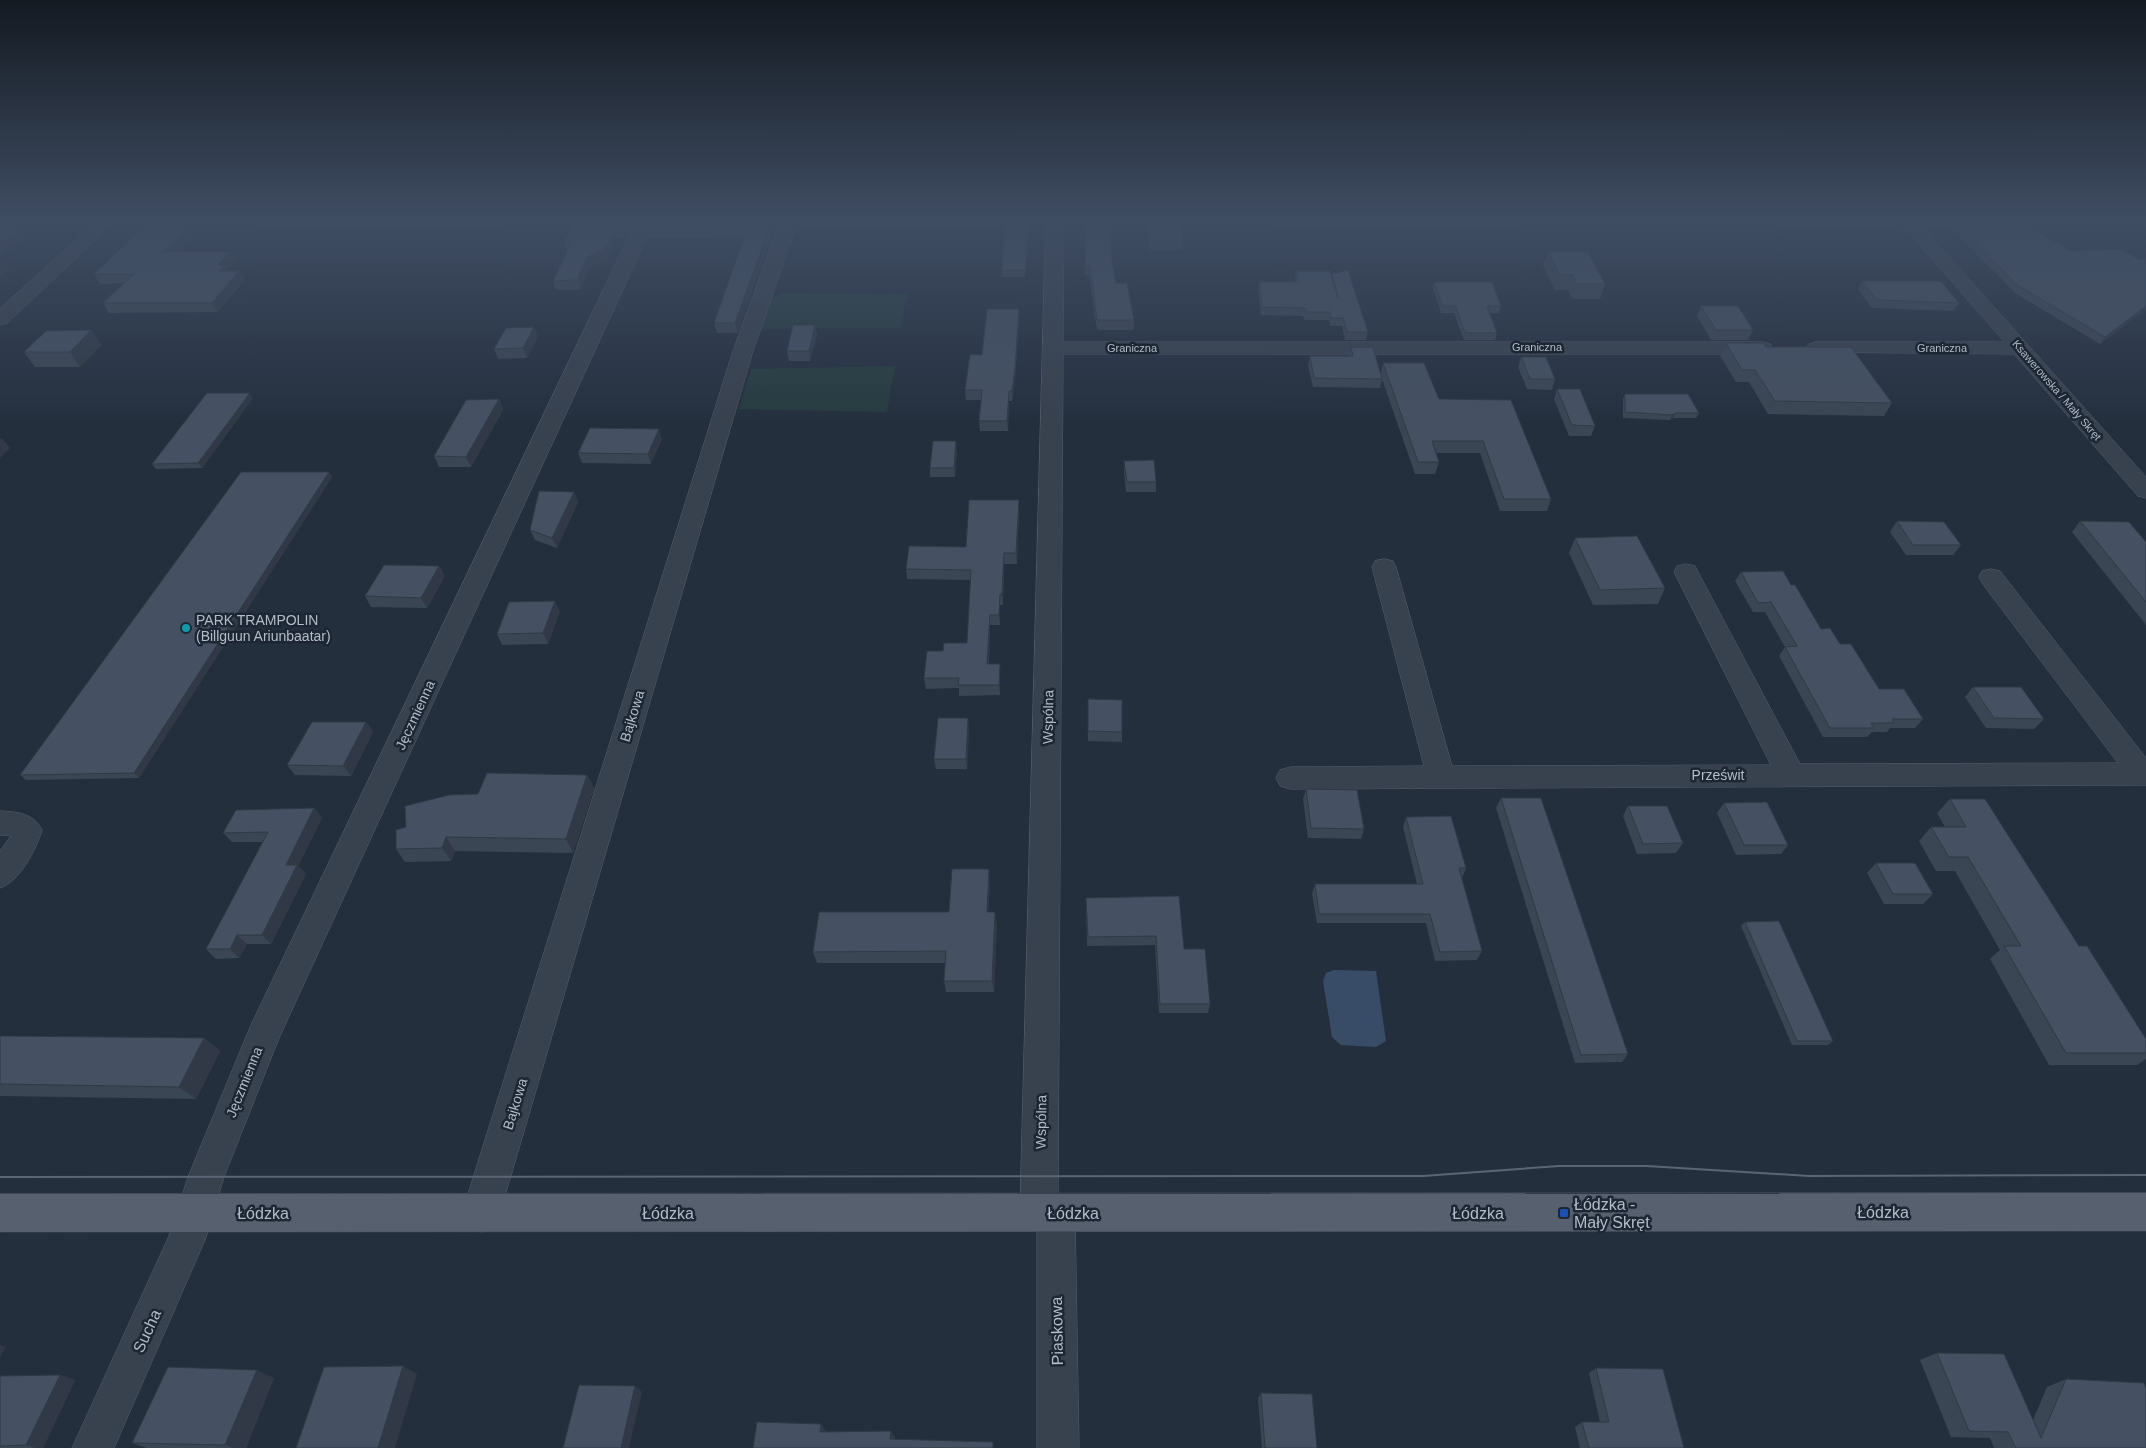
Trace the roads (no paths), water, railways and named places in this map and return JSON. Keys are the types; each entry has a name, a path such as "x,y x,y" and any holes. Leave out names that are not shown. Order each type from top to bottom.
{"main road":[{"name":"Łódzka","path":"0,1213 2146,1212"}],"street":[{"path":"0,319 32,290"},
{"name":"Jęczmienna","path":"195,1212 222,1135 262,1036 531,470 614,290"},
{"name":"Bajkowa","path":"481,1213 743,351 765,290"},
{"name":"Wspólna","path":"1048,1213 1054,290"},
{"name":"Ksawerowska / Mały Skręt","path":"1969,290 2146,491"},
{"name":"Graniczna","path":"1054,348 2020,348"},
{"path":"1384,567 1441,776"},
{"path":"1686,572 1791,775"},
{"path":"1991,577 2144,774"},
{"name":"Prześwit","path":"1290,778 2144,774"},
{"path":"0,823 18,824 26,830 24,841 0,875"},
{"name":"Sucha","path":"93,1448 157,1308 186,1240 195,1212"},
{"name":"Piaskowa","path":"1048,1213 1058,1448"}],"water":[{"path":"1334,970 1376,971 1386,1041 1376,1047 1341,1045 1332,1037 1323,981 1326,973"}],"tram line":[{"path":"0,1177 1423,1176 1559,1166 1647,1166 1809,1176 2146,1175"}],"place":[{"name":"PARK TRAMPOLIN (Billguun Ariunbaatar)","path":"186,628"},
{"name":"Łódzka - Mały Skręt","path":"1564,1213"}]}
